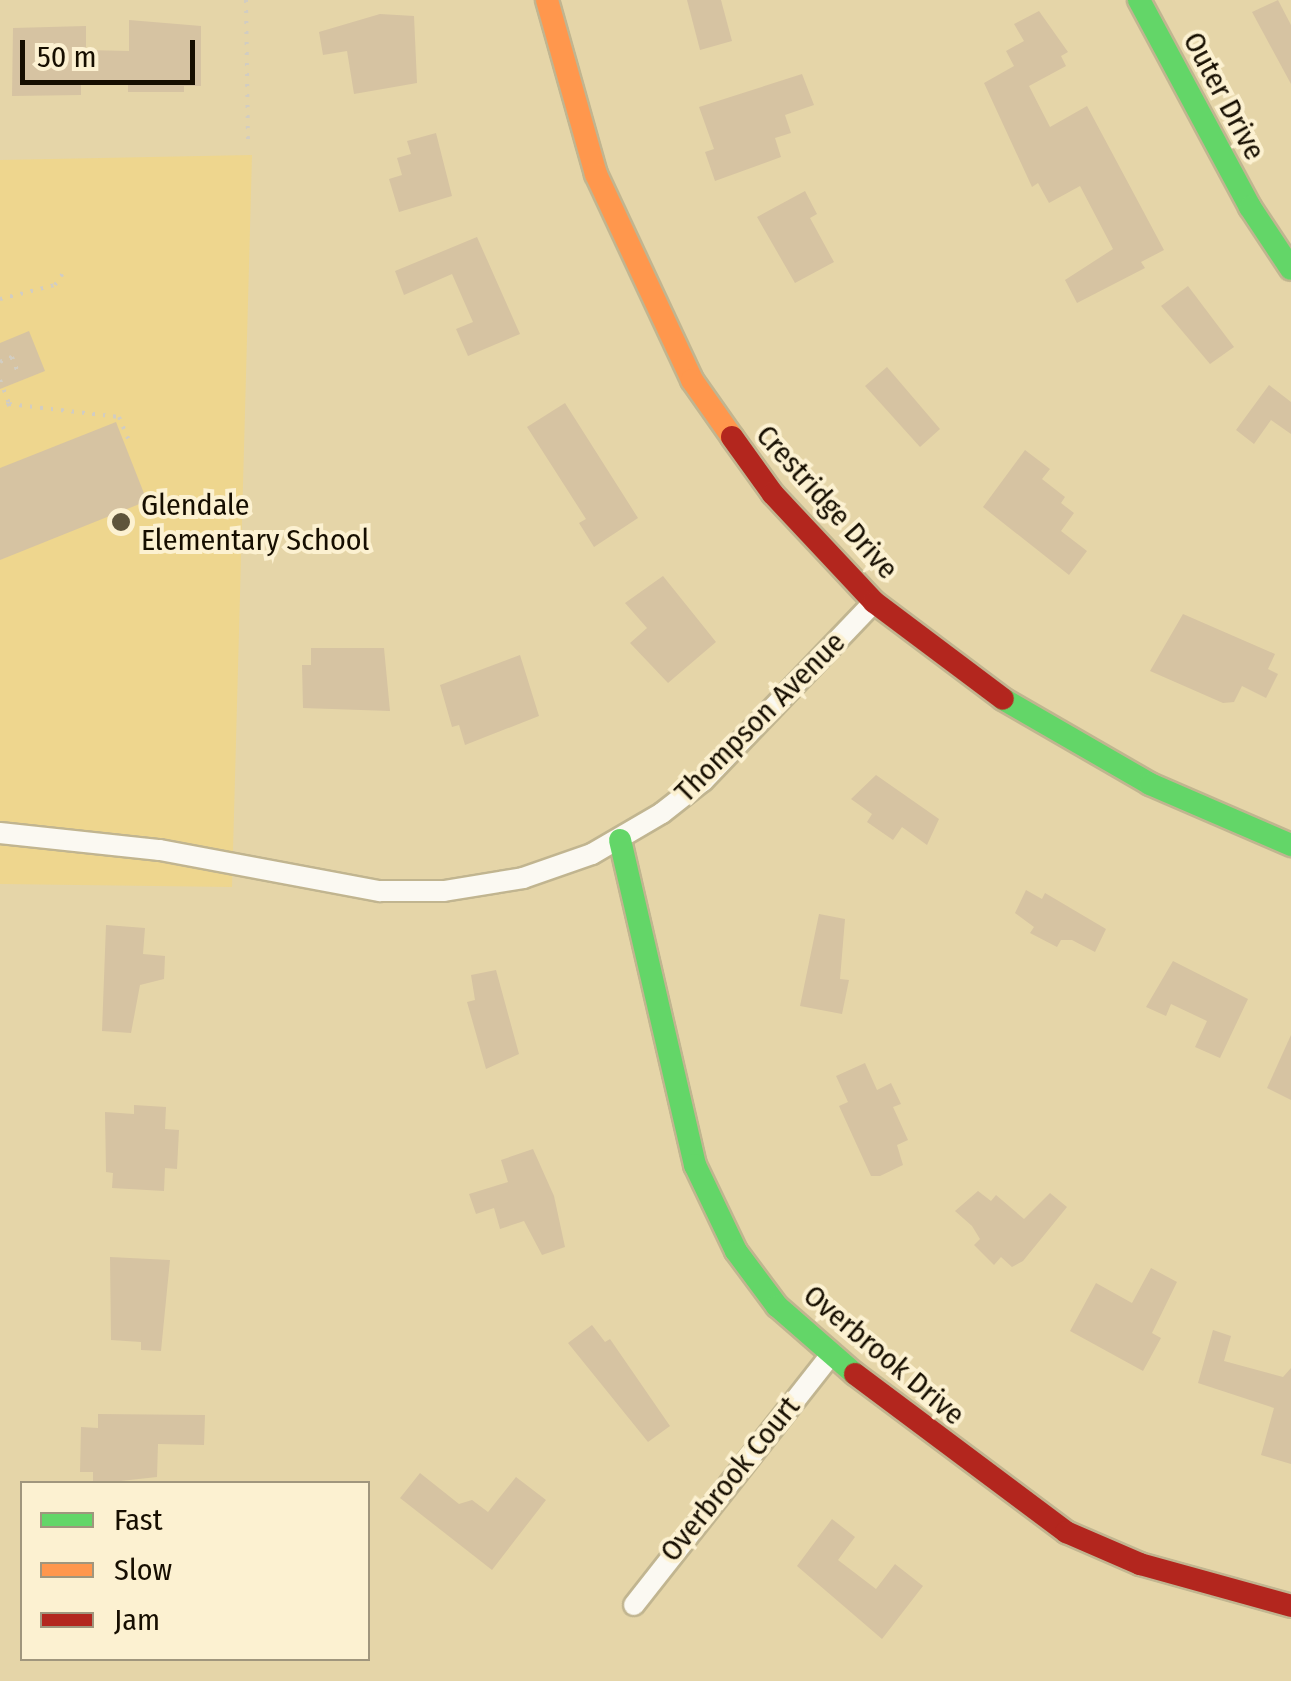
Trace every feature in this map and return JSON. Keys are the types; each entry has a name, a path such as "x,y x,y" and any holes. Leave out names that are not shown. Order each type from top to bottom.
{"street":[{"name":"Crestridge Drive","path":"547,0 596,174 671,344 718,422 773,494 874,602 1070,742 1291,845"},
{"name":"Outer Drive","path":"1139,0 1250,208 1291,269"},
{"name":"Thompson Avenue","path":"0,833 237,865 380,891 444,891 523,878 620,840 703,781 874,602"},
{"name":"Overbrook Drive","path":"620,840 676,1096 708,1200 756,1282 830,1356 1066,1532 1140,1564 1291,1606"},
{"name":"Overbrook Court","path":"634,1605 830,1356"}],"path":[{"path":"246,0 248,141"},
{"path":"0,299 55,285 65,270"},
{"path":"0,362 12,357 19,374"},
{"path":"0,380 9,404"},
{"path":"0,408 9,404 119,417 129,442"}],"shaded area":[{"name":"Glendale Elementary School","path":"252,155 232,887 0,884 0,160"}],"building":[{"path":"687,0 721,0 732,41 700,50"},
{"path":"1278,0 1291,25 1291,84 1252,12"},
{"path":"1039,11 1068,52 1061,56 1066,66 1029,86 1050,127 1087,106 1164,250 1141,262 1145,268 1077,303 1065,280 1113,249 1080,186 1049,203 1038,183 1032,187 984,83 1014,66 1006,51 1024,41 1014,24"},
{"path":"380,14 414,16 417,83 354,94 347,51 323,55 319,32"},
{"path":"129,20 201,26 201,86 184,86 184,92 128,92 128,85 81,84 81,95 12,96 13,28 86,26 86,50 129,51"},
{"path":"802,74 814,105 785,115 791,133 775,138 781,157 715,181 705,152 714,149 699,107"},
{"path":"436,133 452,196 399,212 389,179 402,175 397,158 411,154 407,141"},
{"path":"805,191 817,214 810,218 834,262 795,283 757,217"},
{"path":"477,237 520,334 468,356 456,329 473,322 452,274 404,295 395,271"},
{"path":"1188,286 1234,347 1210,364 1161,306"},
{"path":"29,331 45,371 0,389 0,343"},
{"path":"887,367 940,429 920,447 865,386"},
{"path":"1269,385 1291,402 1291,434 1271,420 1254,444 1236,430"},
{"path":"565,403 638,518 594,547 579,523 586,519 527,427"},
{"path":"116,422 147,501 0,560 0,468"},
{"path":"1025,450 1050,469 1042,479 1065,497 1061,503 1074,513 1061,531 1087,551 1069,575 983,507"},
{"path":"663,576 716,642 668,683 630,643 647,628 625,603"},
{"path":"1183,614 1275,654 1268,669 1278,674 1266,698 1242,686 1234,702 1223,703 1150,671"},
{"path":"311,648 384,648 390,711 303,708 302,665 311,665"},
{"path":"520,655 539,716 465,745 459,725 452,727 440,685"},
{"path":"876,775 939,819 927,845 902,827 893,840 867,822 872,814 851,799"},
{"path":"1026,890 1042,899 1045,893 1106,929 1095,952 1072,940 1061,940 1057,947 1030,933 1034,927 1015,913"},
{"path":"819,914 845,919 840,979 849,980 842,1014 800,1006"},
{"path":"106,925 145,928 143,954 165,956 164,979 140,985 131,1033 102,1031"},
{"path":"1173,961 1248,999 1220,1058 1195,1047 1207,1021 1171,1004 1166,1016 1146,1007"},
{"path":"496,970 519,1054 486,1069 467,1002 475,1000 471,975"},
{"path":"1291,1035 1291,1100 1267,1088"},
{"path":"865,1063 877,1090 891,1083 901,1104 893,1107 908,1140 897,1145 903,1165 880,1176 871,1176 839,1106 848,1102 836,1076"},
{"path":"134,1105 166,1107 165,1129 179,1130 177,1169 165,1168 164,1191 112,1188 113,1173 106,1172 105,1112 134,1114"},
{"path":"533,1149 554,1196 565,1247 542,1255 524,1221 500,1229 494,1208 476,1214 469,1194 508,1182 501,1160"},
{"path":"978,1191 991,1201 996,1195 1024,1219 1050,1193 1067,1207 1023,1261 1012,1267 1001,1257 994,1265 974,1245 980,1239 972,1226 955,1211"},
{"path":"110,1257 170,1260 161,1351 141,1350 141,1342 111,1340"},
{"path":"1151,1268 1177,1282 1152,1333 1161,1338 1143,1371 1070,1331 1096,1283 1132,1303"},
{"path":"592,1325 605,1342 610,1339 670,1426 648,1442 568,1343"},
{"path":"1213,1330 1231,1336 1224,1361 1283,1377 1291,1368 1291,1464 1261,1455 1274,1408 1198,1383"},
{"path":"98,1414 205,1415 204,1445 158,1444 157,1477 93,1481 93,1472 80,1472 81,1427 98,1428"},
{"path":"420,1473 459,1504 472,1500 488,1512 516,1477 546,1500 492,1570 400,1498"},
{"path":"832,1519 855,1537 838,1560 876,1589 895,1564 923,1586 882,1639 797,1566"}],"traffic: fast":[{"path":"1139,0 1250,207 1291,269"},
{"path":"1003,699 1150,784 1291,845"},
{"path":"620,840 695,1165 736,1251 777,1306 855,1374"}],"traffic: slow":[{"path":"547,0 596,174 692,380 732,437"}],"traffic: jam":[{"path":"732,437 773,494 874,602 1003,699"},
{"path":"855,1374 1066,1532 1140,1564 1291,1606"}],"place":[{"name":"Glendale Elementary School","path":"121,522"}]}
